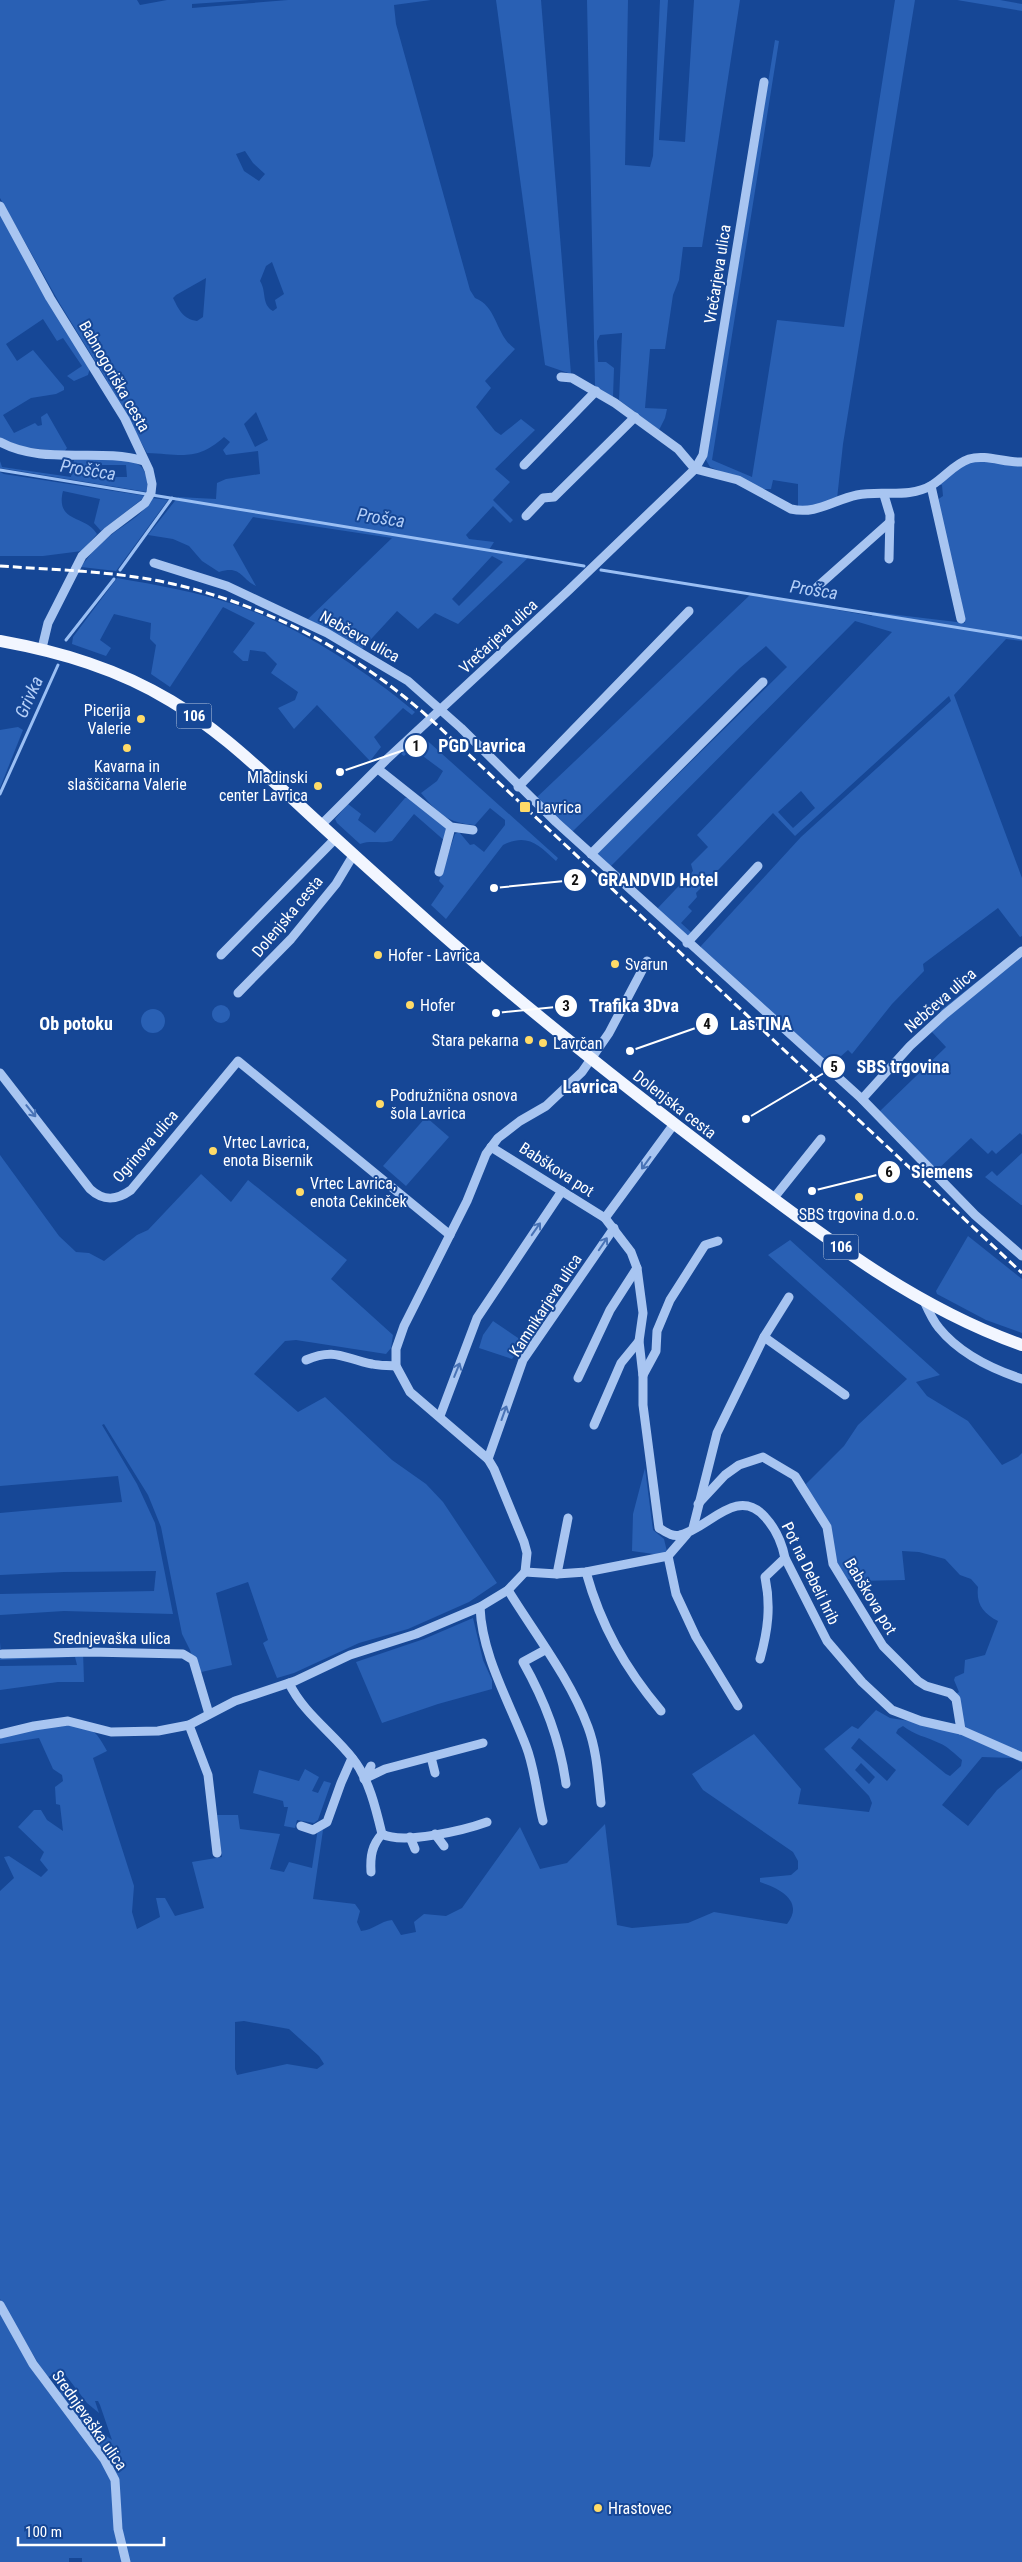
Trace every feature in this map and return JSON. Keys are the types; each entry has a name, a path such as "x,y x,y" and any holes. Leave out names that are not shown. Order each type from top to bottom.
{"main road":[{"name":"Dolenjska cesta","path":"0,641 42,648 106,669 172,701 233,746 432,925 592,1059 674,1124 774,1199 891,1282 968,1324 1022,1345"}],"street":[{"name":"Vrečarjeva ulica","path":"321,825 378,768 695,469 703,455 764,82"},
{"name":"Babnogoriška cesta","path":"0,206 50,298 125,419 144,461"},
{"path":"560,377 572,378 596,391 635,417 678,449 695,469 738,480 791,509 799,511 829,506 856,495 909,492 931,486 949,470 970,459 984,458 1006,462 1022,462"},
{"path":"524,464 596,391"},
{"path":"526,516 543,498 554,497 635,417"},
{"name":"Babnogoriška cesta","path":"0,442 20,450 52,455 122,456 144,461"},
{"path":"42,648 48,623 82,556 149,496 152,484 150,470 144,461"},
{"path":"931,486 961,619"},
{"path":"884,494 889,510 890,522 889,559"},
{"path":"818,587 890,522"},
{"name":"Nebčeva ulica","path":"154,564 226,586 327,633 408,681 441,710 518,787 687,943 862,1099 975,1216 1022,1256"},
{"path":"518,787 689,611"},
{"path":"591,854 763,682"},
{"path":"378,768 452,827 473,830"},
{"path":"439,872 452,827"},
{"name":"Dolenjska cesta","path":"221,955 336,838"},
{"name":"Dolenjska cesta","path":"238,993 291,940 336,884 354,854"},
{"path":"687,943 758,866"},
{"name":"Nebčeva ulica","path":"862,1099 910,1046 945,1014 1022,951"},
{"path":"0,1734 68,1721 110,1732 158,1730 189,1725 251,1695 289,1682 350,1655 416,1634 480,1607 508,1590 525,1572 527,1553 524,1542 508,1498 488,1459 410,1392 396,1366 396,1349 404,1326 450,1236 486,1154 498,1138 508,1129 537,1112 566,1090 592,1059 609,1033 648,961"},
{"name":"Ogrinova ulica","path":"0,1073 97,1195 114,1199 131,1190 238,1061 450,1236"},
{"path":"605,1218 674,1124"},
{"path":"774,1199 821,1139"},
{"name":"Babškova pot","path":"491,1147 605,1218 631,1252 637,1268 643,1313 639,1341 643,1376 643,1406 659,1528 671,1535 680,1535 693,1528"},
{"path":"440,1416 477,1318 562,1191"},
{"name":"Kamnikarjeva ulica","path":"488,1459 523,1360 614,1228"},
{"name":"Babškova pot","path":"643,1376 656,1351 657,1331 670,1300 705,1245 718,1241"},
{"path":"578,1378 610,1310 637,1268"},
{"path":"525,1572 556,1574 586,1572 668,1556 693,1528 717,1433 764,1337 789,1297"},
{"path":"924,1301 938,1327 950,1340 1000,1372 1022,1379"},
{"path":"764,1337 845,1395"},
{"name":"Babškova pot","path":"594,1424 622,1363 639,1341"},
{"path":"306,1360 322,1354 330,1354 372,1364 396,1366"},
{"name":"Babškova pot","path":"698,1504 725,1475 739,1465 763,1457 795,1476 827,1527 833,1564 883,1646 918,1682 950,1692 956,1699 961,1730"},
{"name":"Pot na Debeli hrib","path":"693,1528 741,1505 751,1506 760,1511 770,1522 782,1544 785,1558 827,1641 862,1682 892,1710 921,1721 961,1730 1022,1758"},
{"path":"556,1574 568,1518"},
{"path":"668,1556 676,1594 696,1636 738,1706"},
{"path":"760,1659 768,1632 770,1598 765,1577 785,1558"},
{"path":"586,1572 596,1607 633,1678 661,1712"},
{"path":"508,1590 574,1696 588,1726 595,1753 601,1803"},
{"path":"480,1607 490,1656 513,1720 526,1746 543,1821"},
{"path":"545,1650 523,1662 540,1691 552,1722 562,1751 566,1784"},
{"name":"Srednjevaška ulica","path":"2,1654 89,1652 183,1654 193,1660 209,1714"},
{"path":"289,1682 296,1697 352,1758 364,1779 382,1834 390,1838 410,1837 435,1834 487,1822"},
{"path":"189,1725 208,1775 218,1854"},
{"path":"364,1779 385,1769 483,1742"},
{"path":"431,1756 435,1773"},
{"path":"301,1826 313,1830 327,1822 352,1758"},
{"path":"364,1779 371,1766"},
{"path":"371,1872 371,1853 375,1842 382,1834"},
{"path":"435,1834 444,1846"},
{"path":"410,1837 415,1848"},
{"name":"Srednjevaška ulica","path":"0,2305 33,2364 104,2460 115,2480 118,2529 126,2562"}],"shaded area":[{"path":"0,0 137,0 140,5 167,0 250,0 192,4 192,8 288,0 431,0 394,5 396,24 470,290 475,298 483,302 488,308 508,343 515,349 485,381 491,388 476,407 495,431 501,435 521,419 535,430 495,469 510,482 493,500 513,520 510,523 493,506 466,535 469,539 494,542 489,550 530,556 458,624 435,613 418,629 397,611 362,649 308,619 392,538 253,517 233,545 256,586 236,571 226,570 219,572 202,561 189,546 173,539 148,535 178,497 216,499 217,483 226,479 260,474 258,451 226,455 223,450 230,442 224,437 205,450 188,455 147,453 0,198","holes":["245,151 253,163 265,174 259,181 244,171 236,154","272,262 284,294 275,300 277,308 273,311 265,301 260,281 266,266","206,278 203,317 197,321 185,316 173,298","256,412 268,440 255,447 244,424","492,556 503,562 459,606 452,599"]},
{"path":"496,0 541,0 571,374 545,365"},
{"path":"587,0 628,0 625,165 650,167 653,156 660,0 668,0 659,140 685,142 694,0 740,0 702,247 683,247 679,280 673,295 665,349 650,349 645,408 667,409 659,430 619,400 622,333 600,335 597,341 598,362 606,362 614,368 613,397 595,386"},
{"path":"895,0 915,0 843,444 837,499 822,505 798,507 798,484 773,480 771,489 763,489 710,467 706,460 775,40 779,41 712,460 752,477 777,320 844,327"},
{"path":"957,0 1000,0 1022,4 1022,11"},
{"path":"0,214 90,368 88,375 74,381 67,376 82,366 63,338 57,341 43,319 6,344 17,361 33,350 64,387 64,390 56,394 31,398 3,415 14,433 35,423 38,426 42,425 41,417 47,413 67,448 64,452 23,447 0,438"},
{"path":"121,459 138,464 144,470 147,479 147,492 0,468 0,461 2,467 71,477 74,460","holes":["100,465 126,465 127,477 100,477"]},
{"path":"972,461 1022,464 1022,641 1006,639 954,695 1022,878 1022,936 1020,937 998,908 923,964 924,971 892,1004 852,1054 848,1050 831,1065 701,951 701,946 801,837 951,701 949,696 795,836 773,813 696,893 697,897 688,907 692,911 681,923 692,933 687,939 656,910 693,871 691,864 708,847 697,835 892,632 855,621 610,867 596,854 650,798 652,800 787,667 766,646 740,668 572,832 535,799 750,595 872,616 873,612 965,623 960,594 937,500 943,496 942,485 937,485 947,475","holes":["801,791 815,808 793,828 778,812"]},
{"path":"0,472 146,496 101,531 94,523 100,499 63,491 63,509 67,514 92,528 97,534 82,551 43,556 0,556"},
{"path":"152,498 168,500 116,571 81,567 98,546 143,511"},
{"path":"117,578 207,596 260,614 307,637 330,651 374,680 415,712 412,715 403,708 374,737 381,747 370,761 317,705 294,729 278,708 295,700 298,692 271,673 277,664 265,652 250,650 248,661 243,661 233,652 255,623 223,607 170,687 151,674 156,645 150,639 151,623 114,614 100,640 111,648 106,656 72,644 73,637"},
{"path":"18,727 23,730 0,788 0,730"},
{"path":"421,735 558,858 556,861 538,845 526,840 503,845 446,919 431,905 444,886 439,881 455,834 459,832 470,845 474,844 484,852 505,825 505,820 490,808 475,825 466,824 451,820 433,807 421,793 437,781 443,771 412,748 404,756 401,754"},
{"path":"410,797 449,830 446,842 414,814 392,841 360,844 335,819 348,804 361,814 358,820 375,833 405,798"},
{"path":"1022,946 1022,1135 1020,1133 996,1154 992,1150 988,1154 971,1138 935,1172 879,1112 946,1047 932,1032 941,1010"},
{"path":"217,1005 225,1005 230,1010 228,1021 217,1023 212,1018 212,1010"},
{"path":"153,1009 162,1012 165,1021 162,1030 153,1033 144,1030 141,1021 144,1012"},
{"path":"426,1117 449,1137 406,1186 383,1166"},
{"path":"1022,1153 1021,1205 985,1177 992,1171 997,1176"},
{"path":"0,1155 59,1236 76,1252 89,1253 104,1261 137,1235 148,1230 201,1174 231,1202 248,1180 347,1260 331,1279 393,1335 391,1348 386,1354 296,1340 285,1341 254,1374 298,1412 325,1397 392,1460 426,1484 443,1502 497,1583 469,1602 408,1629 359,1643 294,1673 277,1678 263,1643 268,1640 248,1582 216,1593 232,1665 197,1673 190,1650 182,1634 161,1527 148,1495 104,1424 102,1425 137,1484 155,1523 173,1614 64,1611 0,1615 0,1594 154,1591 156,1571 0,1575 0,1513 122,1502 118,1476 0,1486"},
{"path":"968,1236 1022,1279 1022,1333 986,1320 937,1294 936,1291"},
{"path":"790,1240 940,1375 916,1382 927,1396 968,1421 1002,1465 1022,1453 1022,1763 1013,1758 982,1757 942,1805 968,1826 997,1790 1022,1769 1022,2562 129,2562 124,2547 118,2479 59,2392 63,2390 84,2419 112,2440 100,2405 98,2401 95,2401 99,2413 87,2403 61,2369 47,2378 0,2299 0,1891 14,1878 4,1857 9,1856 41,1877 48,1870 40,1860 44,1852 18,1827 34,1810 41,1810 47,1820 63,1831 60,1805 56,1804 55,1787 63,1781 62,1775 53,1769 39,1738 0,1744 0,1738 50,1726 64,1725 77,1725 97,1735 107,1751 93,1758 134,1886 132,1912 137,1929 160,1917 156,1898 165,1898 175,1916 204,1908 192,1862 222,1857 217,1815 238,1815 240,1829 280,1834 270,1869 284,1872 289,1862 312,1868 318,1828 323,1830 313,1899 355,1904 360,1911 357,1922 361,1931 392,1920 401,1935 416,1932 414,1922 424,1914 446,1916 462,1908 520,1827 540,1869 567,1863 605,1824 617,1925 632,1928 688,1923 714,1912 787,1924 792,1916 791,1902 782,1892 760,1882 760,1878 791,1875 798,1869 798,1861 793,1852 703,1790 692,1774 754,1734 801,1789 798,1804 869,1812 872,1803 869,1796 824,1749 852,1726 858,1729 876,1710 890,1718 954,1728 960,1722 953,1696 959,1692 954,1680 955,1677 964,1673 965,1660 985,1655 998,1621 988,1615 979,1603 978,1587 971,1579 960,1575 945,1559 919,1552 902,1551 905,1580 855,1581 841,1577 836,1570 835,1554 806,1484 844,1446 858,1425 907,1379 768,1255","holes":["903,1726 912,1732 945,1746 962,1760 961,1766 950,1776 946,1774 896,1733","859,1738 896,1770 887,1781 851,1748","861,1763 875,1777 869,1784 855,1770","244,2021 289,2029 319,2056 324,2064 317,2069 287,2064 237,2075 235,2069 235,2022"]},
{"path":"493,1321 524,1342 512,1359 479,1348 483,1335"},
{"path":"645,1468 653,1530 664,1539 668,1556 632,1551 633,1514"},
{"path":"473,1618 483,1660 492,1680 492,1689 438,1704 382,1723 356,1662 424,1639"},
{"path":"0,1642 1,1655 83,1651 84,1682 58,1682 0,1690 0,1666 77,1665 75,1657 0,1660"},
{"path":"305,1769 319,1777 312,1791 318,1793 324,1781 331,1783 318,1820 314,1823 297,1820 295,1828 284,1826 288,1807 284,1807 283,1801 253,1793 259,1770 299,1781"},
{"path":"0,2313 38,2378 83,2436 111,2477 122,2562 82,2562 82,2558 69,2558 69,2562 0,2562"}],"waterway":[{"name":"Prošca","path":"0,470 584,566"},
{"name":"Grivka","path":"120,570 172,498"},
{"name":"Prošca","path":"601,570 1022,638"},
{"name":"Grivka","path":"66,640 114,579"},
{"name":"Grivka","path":"0,794 58,665"}],"railway":[{"path":"0,566 130,576 204,592 265,613 294,627 350,658 377,676 418,708 464,750 1022,1273"}],"place":[{"name":"Picerija Valerie","path":"141,719"},
{"name":"Kavarna in slaščičarna Valerie","path":"127,748"},
{"name":"PGD Lavrica","path":"340,772"},
{"name":"Mladinski center Lavrica","path":"318,786"},
{"name":"Lavrica","path":"525,807"},
{"name":"GRANDVID Hotel","path":"494,888"},
{"name":"Hofer - Lavrica","path":"378,955"},
{"name":"Svarun","path":"615,964"},
{"name":"Hofer","path":"410,1005"},
{"name":"Trafika 3Dva","path":"496,1013"},
{"name":"Stara pekarna","path":"529,1040"},
{"name":"Lavrčan","path":"543,1043"},
{"name":"LasTINA","path":"630,1051"},
{"name":"Podružnična osnova šola Lavrica","path":"380,1104"},
{"name":"SBS trgovina","path":"746,1119"},
{"name":"Vrtec Lavrica, enota Bisernik","path":"213,1151"},
{"name":"Siemens","path":"812,1191"},
{"name":"Vrtec Lavrica, enota Cekinček","path":"300,1192"},
{"name":"SBS trgovina d.o.o.","path":"859,1197"},
{"name":"Hrastovec","path":"598,2508"}],"district":[{"name":"Ob potoku","path":"76,1024"},
{"name":"Lavrica","path":"590,1086"}],"water label":[{"name":"Proščca","path":"88,470"}]}
